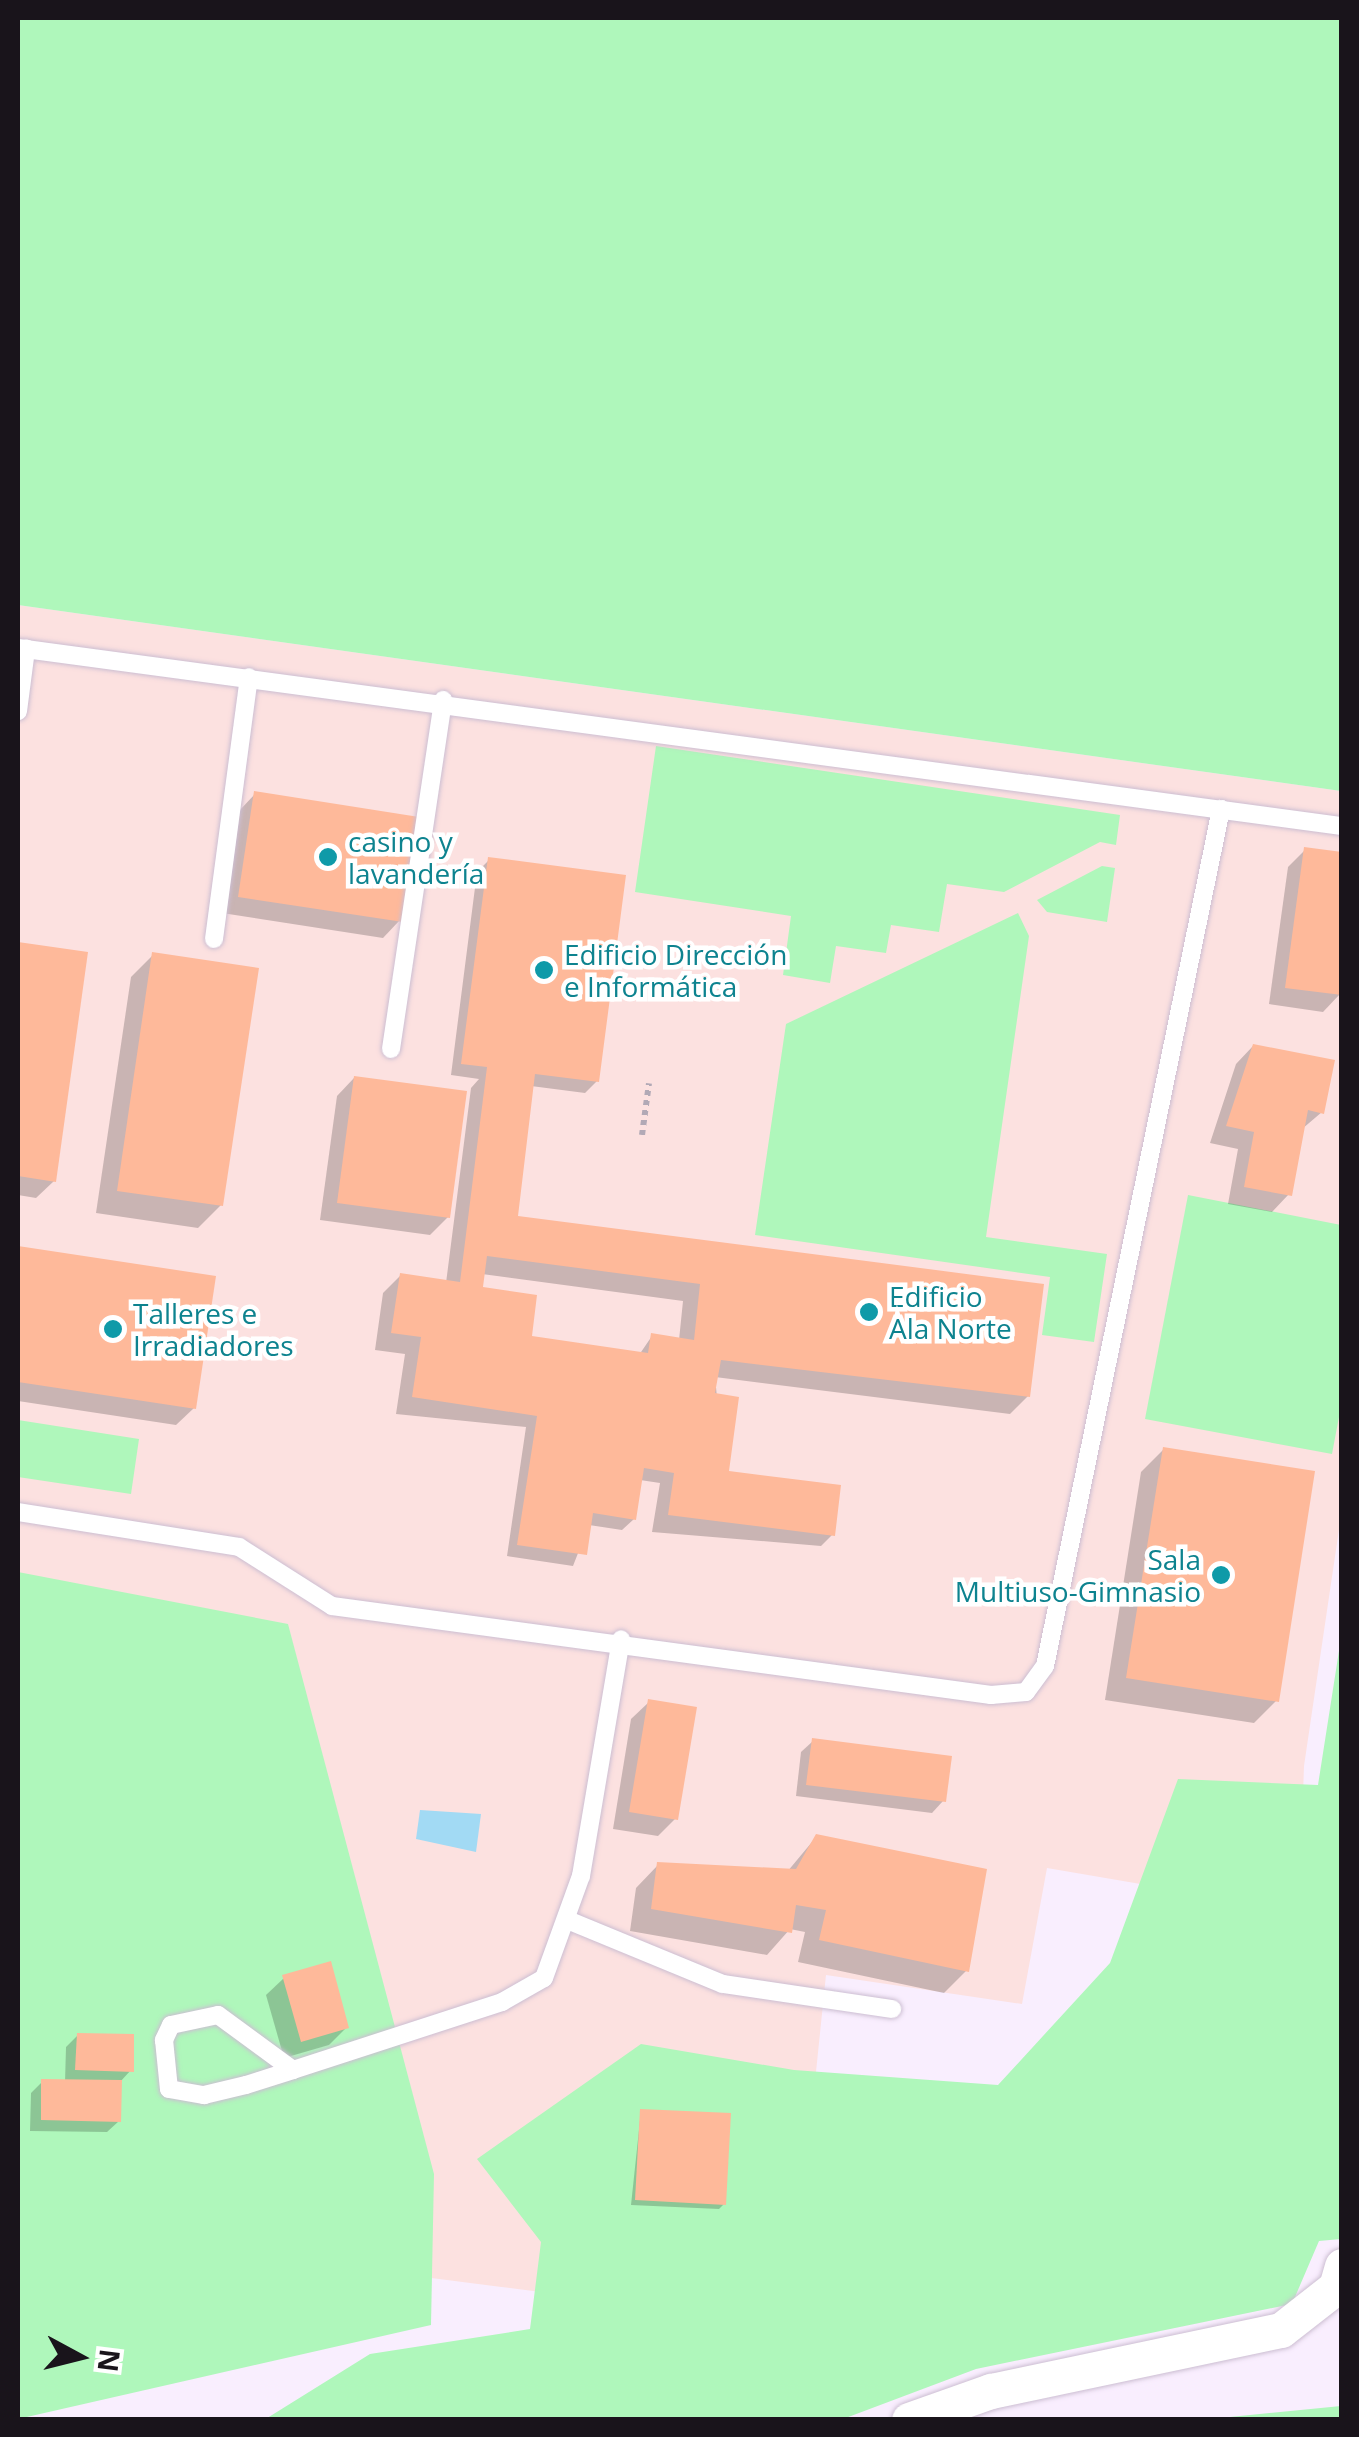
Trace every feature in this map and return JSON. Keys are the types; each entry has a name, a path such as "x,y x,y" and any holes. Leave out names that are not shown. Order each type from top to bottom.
{"street":[{"path":"909,2420 991,2391 1281,2330 1336,2288 1342,2266"}],"lane":[{"path":"18,711 22,648 443,700 1342,826"},
{"path":"214,939 250,676"},
{"path":"391,1049 443,700"},
{"path":"18,1512 240,1547 332,1606 621,1639 991,1695 1026,1692 1046,1666 1221,809"},
{"path":"293,2070 218,2015 171,2026 164,2040 160,2067 184,2098 293,2070 502,2002 544,1978 570,1921 621,1639"},
{"path":"570,1921 723,1984 892,2008"}],"path":[{"path":"642,1136 649,1083"}],"shaded area":[{"path":"18,605 1341,791 1341,1516 1304,1766 1299,1911 1047,1868 1022,2004 826,1975 790,2324 205,2249 18,2243"}],"green space":[{"path":"18,18 1341,18 1341,791 18,605"},
{"path":"656,746 1120,815 1116,845 1100,842 1004,892 947,884 939,932 891,925 886,953 836,946 830,983 783,975 791,916 635,892"},
{"path":"1102,866 1115,868 1107,922 1047,912 1037,900"},
{"path":"1018,913 1029,936 986,1237 1107,1254 1094,1342 1042,1335 1050,1277 755,1235 786,1024"},
{"path":"1188,1195 1341,1225 1342,1401 1332,1454 1145,1419"},
{"path":"18,1420 139,1439 131,1494 18,1477"},
{"path":"18,1572 288,1624 434,2174 431,2325 18,2419"},
{"path":"1341,1638 1341,2239 1319,2241 1292,2304 976,2369 843,2419 264,2420 370,2354 530,2329 541,2242 477,2159 641,2044 794,2070 998,2085 1110,1963 1178,1779 1318,1785"},
{"path":"1341,2406 1341,2419 1210,2419"}],"water":[{"path":"420,1810 481,1814 476,1852 416,1839"}],"building":[{"name":"casino y lavandería","path":"254,791 419,817 403,922 238,897"},
{"path":"1304,847 1342,852 1342,995 1285,988"},
{"path":"488,857 626,875 599,1082 535,1074 518,1216 1044,1284 1030,1397 721,1360 715,1393 739,1397 729,1471 841,1485 835,1536 668,1515 674,1473 644,1468 636,1520 593,1513 587,1555 517,1545 537,1416 412,1397 421,1337 391,1333 400,1273 460,1282 487,1067 461,1064","holes":["487,1256 700,1284 694,1340 651,1333 648,1353 532,1336 537,1295 483,1287"]},
{"path":"18,942 88,952 56,1182 18,1176"},
{"path":"152,952 259,968 223,1206 117,1191"},
{"path":"1253,1044 1335,1060 1324,1114 1308,1110 1292,1196 1244,1187 1254,1132 1226,1126"},
{"path":"354,1076 467,1091 450,1218 337,1203"},
{"name":"Talleres e Irradiadores","path":"18,1246 216,1276 196,1409 18,1382"},
{"name":"Sala Multiuso-Gimnasio","path":"1163,1447 1315,1471 1279,1702 1126,1678"},
{"path":"648,1699 697,1707 678,1820 629,1812"},
{"path":"812,1738 952,1756 946,1802 806,1785"},
{"path":"816,1834 987,1869 969,1972 819,1940 826,1910 796,1905 792,1933 651,1909 657,1862 796,1869"},
{"path":"331,1961 349,2028 301,2042 282,1975"},
{"path":"77,2033 134,2034 134,2072 75,2070"},
{"path":"41,2079 122,2080 121,2122 41,2120"},
{"path":"640,2109 731,2113 726,2205 635,2200"}],"place":[{"name":"casino y lavandería","path":"328,857"},
{"name":"Edificio Dirección e Informática","path":"544,970"},
{"name":"Edificio Ala Norte","path":"869,1312"},
{"name":"Talleres e Irradiadores","path":"113,1329"},
{"name":"Sala Multiuso-Gimnasio","path":"1221,1575"}]}
